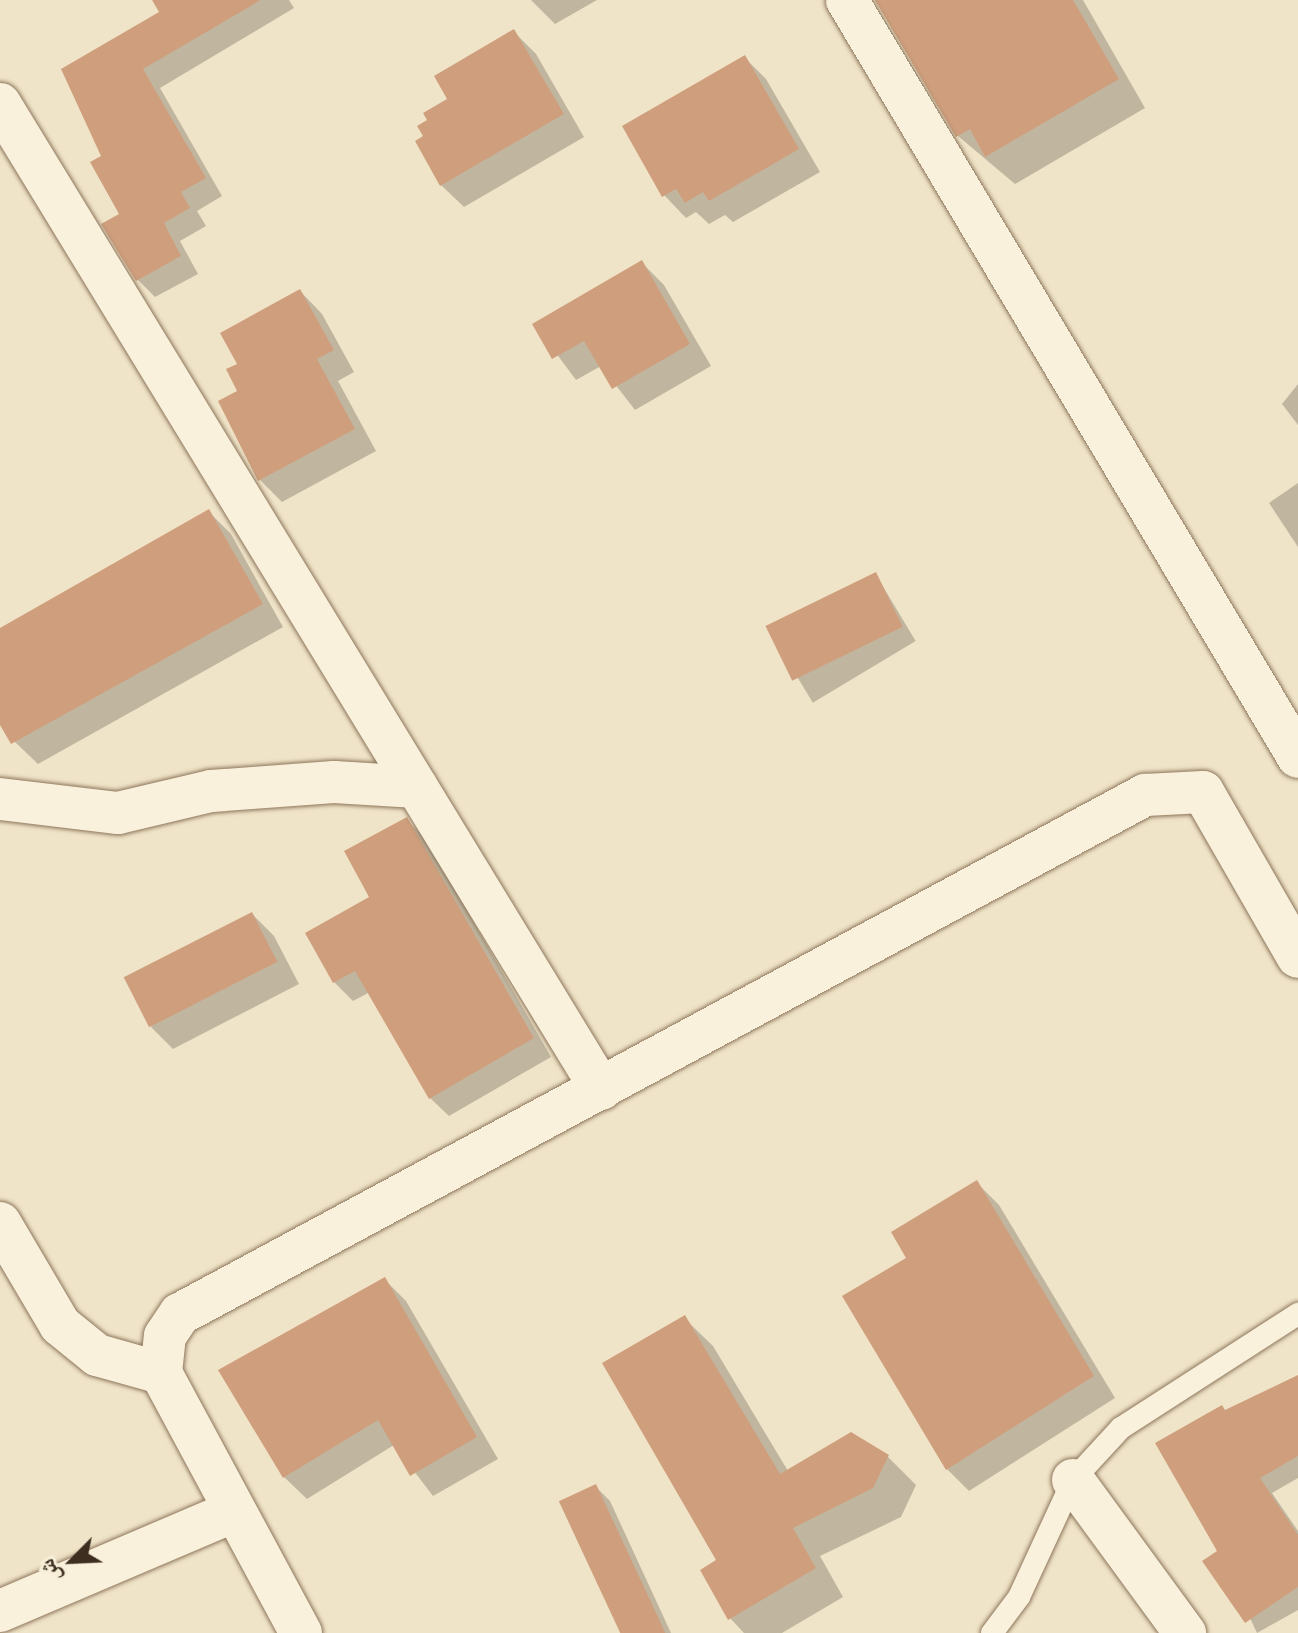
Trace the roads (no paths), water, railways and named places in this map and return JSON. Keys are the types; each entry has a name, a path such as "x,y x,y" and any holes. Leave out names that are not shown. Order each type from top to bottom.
{"street":[{"path":"847,0 1298,757"},
{"path":"0,104 601,1089"},
{"path":"0,799 118,813 211,791 334,782 417,787"},
{"path":"301,1633 161,1373 165,1336 180,1314 1145,795 1179,789 1203,792 1221,815 1298,957"},
{"path":"0,1223 60,1325 97,1355 161,1373"},
{"path":"1073,1480 1185,1633"},
{"path":"0,1611 234,1511"}],"lane":[{"path":"992,1633 1019,1597 1073,1480 1121,1428 1298,1314"}]}
